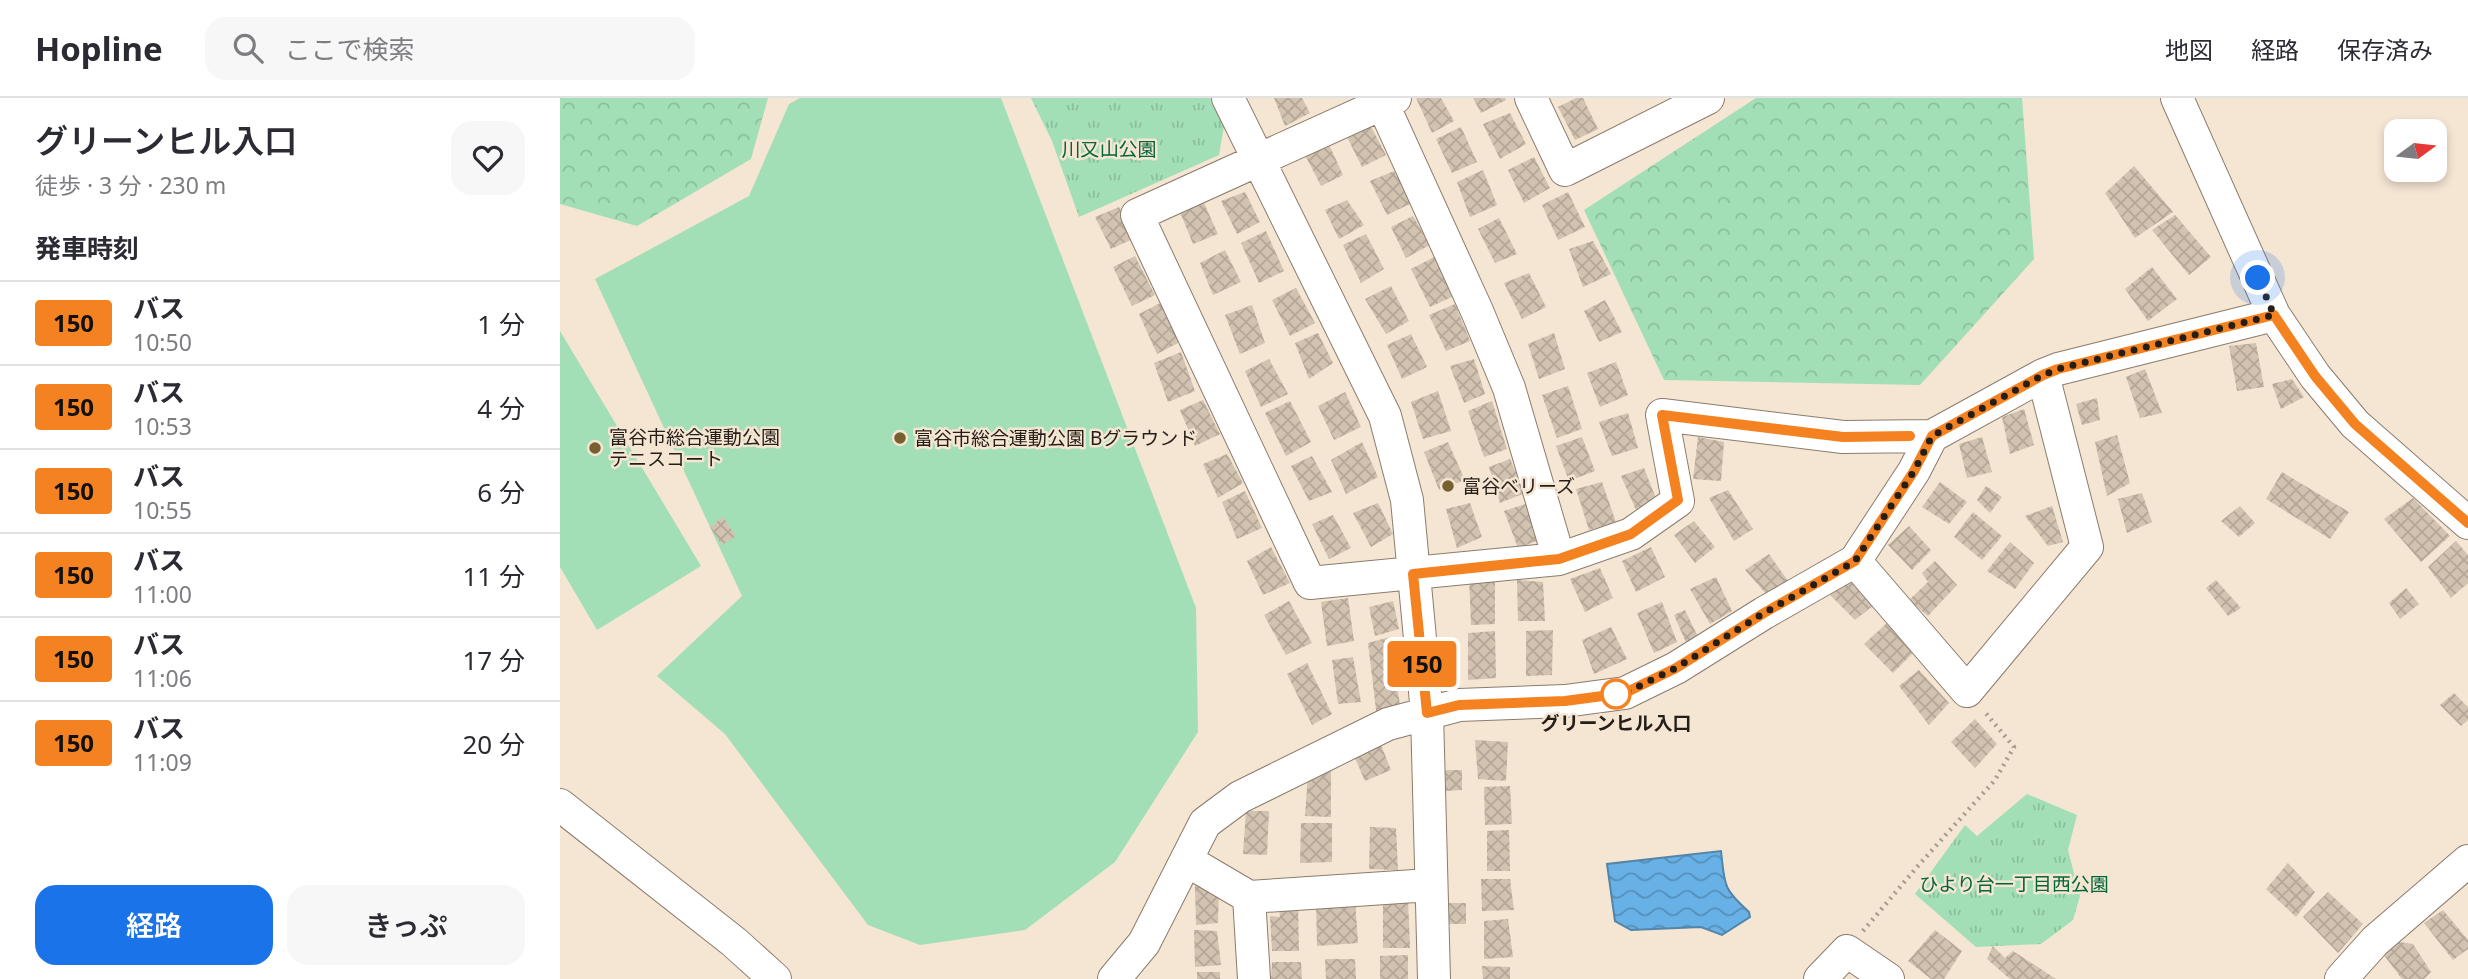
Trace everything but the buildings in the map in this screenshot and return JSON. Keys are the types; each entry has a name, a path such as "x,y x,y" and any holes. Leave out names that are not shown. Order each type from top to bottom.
{"street":[{"path":"1228,98 1385,416 1407,500 1427,713 1434,979"},
{"path":"1531,98 1565,170 1665,108 1708,98"},
{"path":"2177,98 2274,315 2315,376 2355,424 2468,523"},
{"path":"1559,559 1509,388 1386,100 1137,215 1310,583 1559,559 1631,534 1678,500 1662,415 1843,437 1932,436 2058,369 2274,315"},
{"path":"1855,561 1967,691 2087,547 2043,375"},
{"path":"1114,979 1144,943 1205,822 1240,797 1388,723 1459,705 1565,701 1625,693 1676,668 1855,561 1914,471 1932,436"},
{"path":"560,805 734,942 775,979"},
{"path":"1186,860 1249,897 1430,885"},
{"path":"2342,979 2375,941 2468,861"},
{"path":"1249,897 1254,979"},
{"path":"1820,979 1847,951 1888,979"}],"path":[{"path":"1847,951 1995,780 2014,747 1967,691"}],"green space":[{"path":"560,98 768,98 751,159 637,226 560,204"},
{"name":"富谷市総合運動公園 Bグラウンド","path":"800,98 1001,98 1196,608 1198,732 1115,862 1025,930 920,945 868,925 725,734 657,676 742,596 595,279 749,196 789,104"},
{"name":"川又山公園","path":"1031,98 1210,98 1224,126 1219,155 1079,217 1052,141"},
{"path":"1756,98 2022,98 2034,259 1920,385 1664,380 1584,210"},
{"name":"富谷市総合運動公園 テニスコート","path":"560,331 701,566 597,630 560,567"},
{"name":"ひより台一丁目西公園","path":"2027,794 2077,815 2068,850 2080,896 2073,920 2041,944 1976,947 1915,894 1965,825 1977,836"}],"water":[{"path":"1721,851 1726,885 1749,912 1750,917 1722,935 1701,927 1631,930 1615,921 1607,864"}],"bus line":[{"name":"150","path":"1910,436 1843,437 1662,415 1678,500 1631,534 1559,559 1413,574 1427,713 1459,705 1565,701 1625,693 1676,668 1855,561 1914,471 1932,436 2058,369 2274,315 2315,376 2355,424 2468,523"}],"place":[{"name":"富谷市総合運動公園 Bグラウンド","path":"900,438"},
{"name":"富谷市総合運動公園 テニスコート","path":"595,448"},
{"name":"富谷ベリーズ","path":"1448,486"},
{"name":"グリーンヒル入口","path":"1616,694"}],"route":[{"path":"1616,694 1625,693 1676,668 1855,561 1914,471 1932,436 2058,369 2274,315 2258,278"}]}
